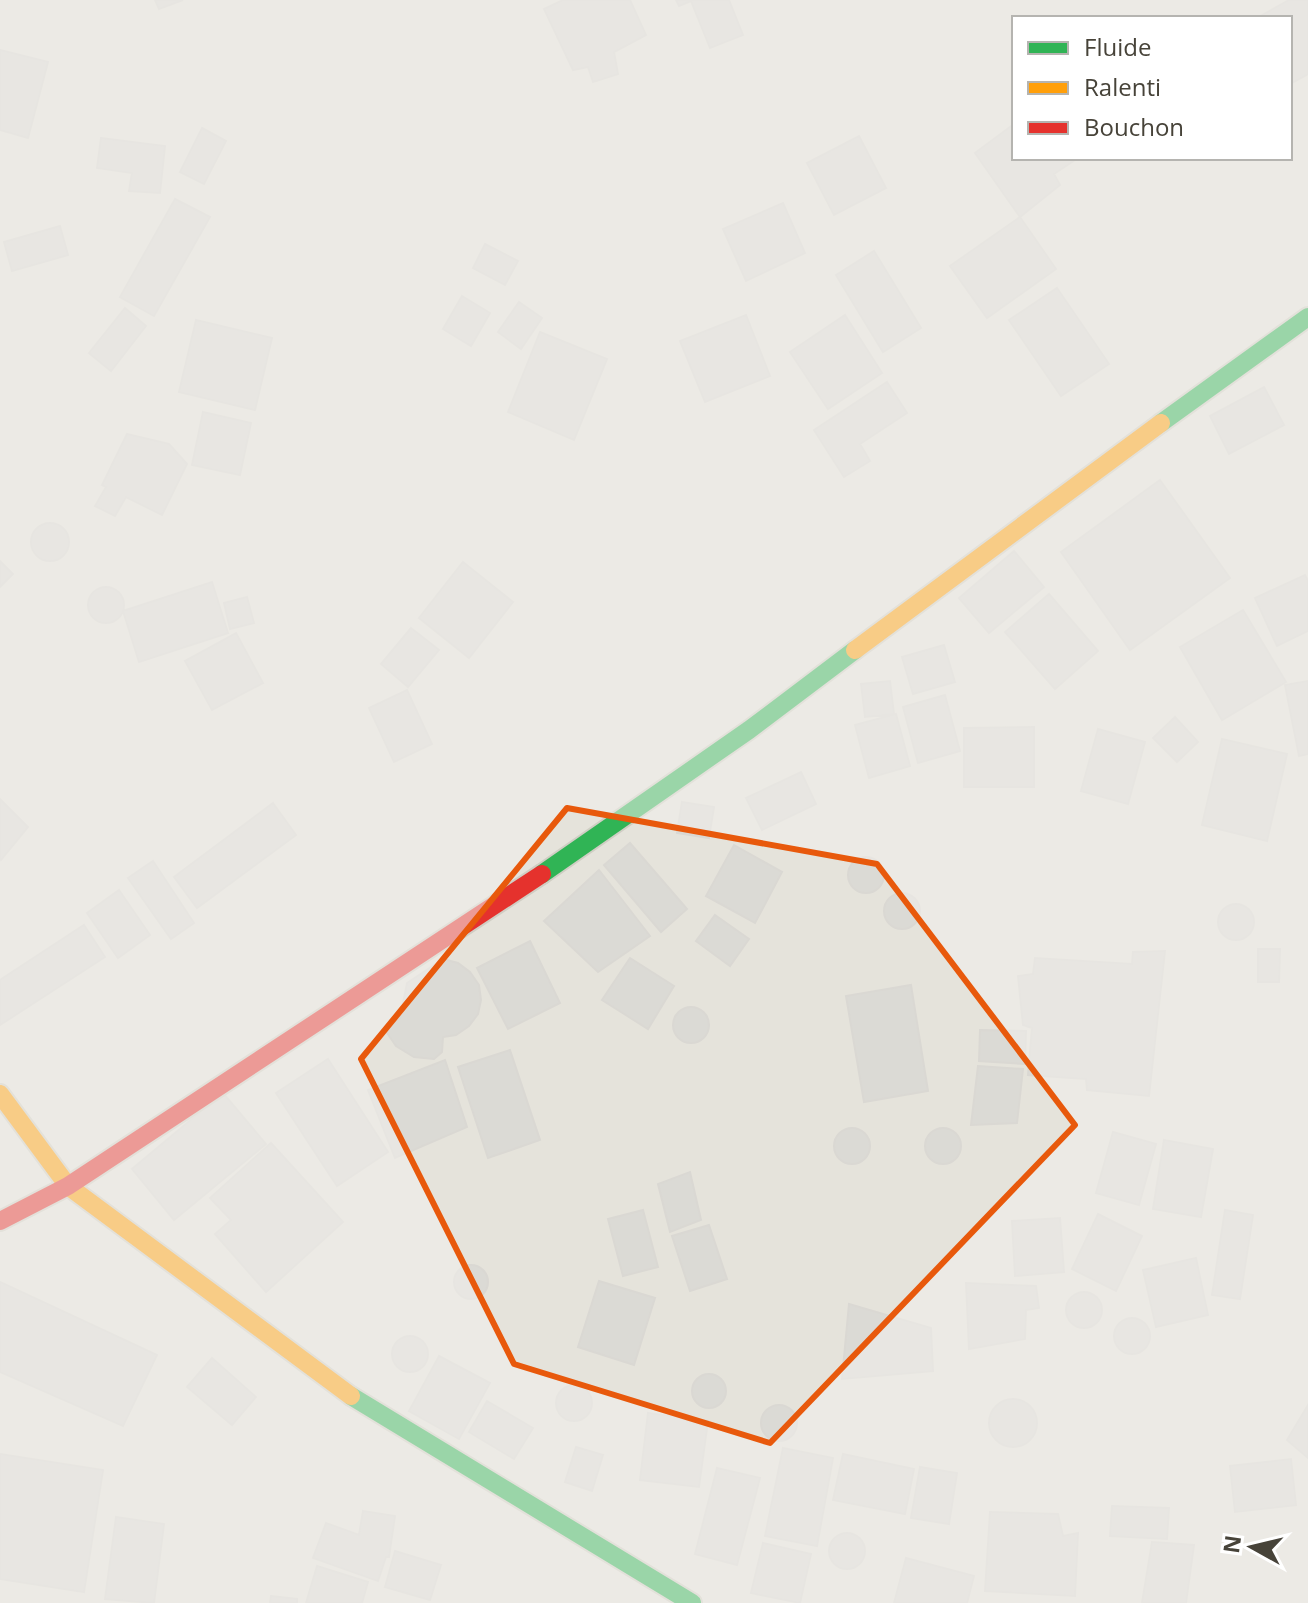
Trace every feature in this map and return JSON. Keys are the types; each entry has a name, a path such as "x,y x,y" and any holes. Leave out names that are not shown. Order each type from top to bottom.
{"main road":[{"path":"0,1221 68,1186 525,886 687,773 1308,317"},
{"path":"0,1094 68,1186 335,1386 692,1603"}],"highlighted area":[{"path":"567,808 877,864 1075,1125 770,1443 514,1364 361,1059"}],"shaded area":[{"path":"0,0 1308,0 1308,1603 0,1603"}],"building":[{"path":"155,0 183,0 159,9"},
{"path":"563,0 630,0 646,35 614,52 618,74 593,82 588,67 573,70 544,9"},
{"path":"676,0 729,0 743,35 710,48 691,1 679,6"},
{"path":"1289,0 1308,0 1308,74 1292,83 1292,16 1261,16"},
{"path":"0,50 48,62 28,138 0,130"},
{"path":"1012,125 1012,160 1075,160 1054,174 1060,185 1020,217 975,153"},
{"path":"202,128 226,141 204,184 180,172"},
{"path":"859,136 886,188 834,215 807,163"},
{"path":"101,138 165,146 160,193 129,191 132,173 97,168"},
{"path":"175,199 210,217 154,316 120,297"},
{"path":"783,203 805,253 746,281 723,229"},
{"path":"1020,217 1056,269 987,318 950,266"},
{"path":"60,226 68,255 12,271 4,242"},
{"path":"485,244 518,261 505,285 473,268"},
{"path":"874,251 921,328 883,352 836,275"},
{"path":"1057,288 1109,364 1061,396 1009,320"},
{"path":"462,296 490,313 471,346 443,329"},
{"path":"519,302 542,318 521,349 498,332"},
{"path":"125,308 146,326 111,371 89,353"},
{"path":"746,315 770,376 705,402 680,341"},
{"path":"845,315 882,373 828,409 790,352"},
{"path":"196,320 272,338 255,410 179,392"},
{"path":"540,332 607,359 574,440 508,412"},
{"path":"887,382 907,413 860,444 870,461 844,477 814,430"},
{"path":"1264,387 1284,425 1229,454 1210,416"},
{"path":"203,412 251,423 240,475 192,465"},
{"path":"127,434 169,444 187,464 162,515 126,497 115,516 95,506"},
{"path":"1160,480 1230,578 1130,650 1061,552"},
{"path":"50,523 63,529 69,542 63,555 50,561 37,555 31,542 37,529"},
{"path":"1014,551 1044,587 989,633 959,598"},
{"path":"0,561 13,574 0,587"},
{"path":"463,562 513,602 469,658 419,618"},
{"path":"1305,575 1308,581 1308,631 1277,646 1255,598"},
{"path":"212,582 228,633 139,662 123,611"},
{"path":"106,587 118,593 124,605 118,617 106,623 94,617 88,605 94,593"},
{"path":"1049,594 1098,651 1055,689 1005,632"},
{"path":"247,597 254,623 230,629 224,603"},
{"path":"1243,610 1286,682 1222,720 1180,647"},
{"path":"411,628 439,650 408,687 381,664"},
{"path":"236,633 263,683 212,710 185,661"},
{"path":"944,645 955,682 913,694 902,657"},
{"path":"890,681 894,714 865,717 861,684"},
{"path":"1308,681 1308,754 1299,756 1285,685"},
{"path":"407,690 432,744 394,762 369,708"},
{"path":"945,695 960,751 918,763 903,707"},
{"path":"896,714 910,766 869,778 855,725"},
{"path":"1175,717 1198,742 1177,762 1153,738"},
{"path":"1034,727 1034,787 964,787 964,728"},
{"path":"1098,729 1145,742 1128,804 1081,791"},
{"path":"1222,739 1287,754 1267,841 1202,825"},
{"path":"801,772 816,804 762,830 746,798"},
{"path":"0,799 28,827 1,860 0,858"},
{"path":"682,802 714,807 709,838 677,833"},
{"path":"273,803 296,835 197,908 174,877"},
{"path":"630,843 687,909 661,932 604,865"},
{"path":"734,845 782,872 755,923 706,896"},
{"path":"866,857 879,862 884,875 879,888 866,893 853,888 848,875 853,862"},
{"path":"153,861 194,923 171,939 128,878"},
{"path":"599,870 650,936 598,972 544,921"},
{"path":"119,890 150,935 118,958 87,913"},
{"path":"902,893 915,898 920,911 915,924 902,929 889,924 884,911 889,898"},
{"path":"1236,904 1249,909 1254,922 1249,935 1236,940 1223,935 1218,922 1223,909"},
{"path":"715,915 749,939 730,966 696,941"},
{"path":"84,925 105,957 0,1025 0,980"},
{"path":"530,941 560,1003 508,1029 477,968"},
{"path":"1258,949 1280,949 1279,982 1258,982"},
{"path":"1165,951 1149,1096 1087,1090 1086,1079 1028,1075 1032,1028 1023,1025 1018,976 1033,974 1035,958 1132,964 1133,952"},
{"path":"630,958 674,986 648,1029 602,1000"},
{"path":"443,959 458,963 470,972 479,985 481,1000 478,1014 469,1026 456,1035 443,1037 442,1052 434,1059 414,1057 396,1046 385,1030 400,1018 407,983"},
{"path":"911,985 928,1091 864,1102 846,996"},
{"path":"691,1007 704,1012 709,1025 704,1038 691,1043 678,1038 673,1025 678,1012"},
{"path":"980,1030 1026,1031 1025,1064 979,1061"},
{"path":"510,1050 540,1140 488,1158 458,1067"},
{"path":"328,1059 388,1152 337,1186 276,1093"},
{"path":"445,1060 467,1127 395,1158 368,1090"},
{"path":"978,1066 1023,1069 1017,1123 971,1125"},
{"path":"223,1093 266,1144 174,1220 132,1169"},
{"path":"852,1128 865,1133 870,1146 865,1159 852,1164 839,1159 834,1146 839,1133"},
{"path":"943,1128 956,1133 961,1146 956,1159 943,1164 930,1159 925,1146 930,1133"},
{"path":"1113,1132 1156,1144 1139,1205 1096,1193"},
{"path":"1164,1140 1213,1149 1201,1217 1153,1209"},
{"path":"271,1143 343,1222 266,1292 215,1234 231,1220 210,1198"},
{"path":"690,1172 701,1220 670,1232 658,1184"},
{"path":"643,1210 658,1267 623,1276 608,1219"},
{"path":"1225,1210 1253,1215 1240,1299 1212,1295"},
{"path":"1098,1214 1142,1236 1116,1291 1072,1269"},
{"path":"1060,1218 1064,1272 1015,1276 1012,1221"},
{"path":"709,1225 727,1279 690,1291 672,1236"},
{"path":"1196,1258 1208,1315 1156,1327 1143,1270"},
{"path":"471,1265 483,1270 488,1282 483,1294 471,1299 459,1294 454,1282 459,1270"},
{"path":"599,1281 655,1298 634,1365 578,1347"},
{"path":"0,1282 157,1355 123,1426 0,1372"},
{"path":"966,1283 1036,1286 1039,1308 1026,1310 1025,1339 969,1349"},
{"path":"1084,1292 1097,1297 1102,1310 1097,1323 1084,1328 1071,1323 1066,1310 1071,1297"},
{"path":"849,1304 931,1328 933,1371 842,1379"},
{"path":"1132,1318 1145,1323 1150,1336 1145,1349 1132,1354 1119,1349 1114,1336 1119,1323"},
{"path":"410,1336 423,1341 428,1354 423,1367 410,1372 397,1367 392,1354 397,1341"},
{"path":"439,1356 490,1383 459,1439 409,1411"},
{"path":"212,1358 256,1397 232,1425 187,1387"},
{"path":"709,1374 721,1379 726,1391 721,1403 709,1408 697,1403 692,1391 697,1379"},
{"path":"574,1385 586,1391 592,1403 586,1415 574,1421 562,1415 556,1403 562,1391"},
{"path":"1013,1399 1030,1406 1037,1423 1030,1440 1013,1447 996,1440 989,1423 996,1406"},
{"path":"487,1401 533,1428 514,1459 469,1432"},
{"path":"779,1405 791,1411 797,1423 791,1435 779,1441 767,1435 761,1423 767,1411"},
{"path":"1308,1405 1308,1458 1287,1440"},
{"path":"648,1413 708,1421 699,1487 640,1480"},
{"path":"576,1447 603,1455 592,1491 565,1482"},
{"path":"783,1448 833,1458 817,1546 765,1536"},
{"path":"0,1454 103,1470 84,1592 0,1579"},
{"path":"843,1454 914,1469 905,1514 833,1500"},
{"path":"1291,1459 1296,1505 1235,1512 1230,1466"},
{"path":"920,1467 957,1473 949,1524 911,1518"},
{"path":"717,1468 760,1478 737,1565 695,1554"},
{"path":"1112,1506 1169,1508 1167,1539 1110,1536"},
{"path":"363,1511 395,1516 389,1557 386,1557 378,1581 313,1558 326,1523 359,1535"},
{"path":"990,1512 1058,1514 1063,1536 1078,1533 1075,1596 985,1591"},
{"path":"116,1517 164,1524 154,1603 105,1599"},
{"path":"847,1533 860,1538 865,1551 860,1564 847,1569 834,1564 829,1551 834,1538"},
{"path":"1152,1542 1194,1545 1186,1603 1142,1603"},
{"path":"763,1543 811,1554 800,1603 751,1593"},
{"path":"395,1551 441,1565 430,1600 385,1587"},
{"path":"906,1558 974,1576 967,1603 894,1603"},
{"path":"317,1566 368,1582 362,1603 306,1603"},
{"path":"271,1596 297,1599 297,1603 270,1603"}],"traffic: fast":[{"path":"1161,423 1308,317"},
{"path":"542,874 749,730 855,650"},
{"path":"351,1396 692,1603"}],"traffic: slow":[{"path":"855,650 1161,423"},
{"path":"0,1094 68,1186 351,1396"}],"traffic: jam":[{"path":"0,1221 68,1186 542,874"}]}
